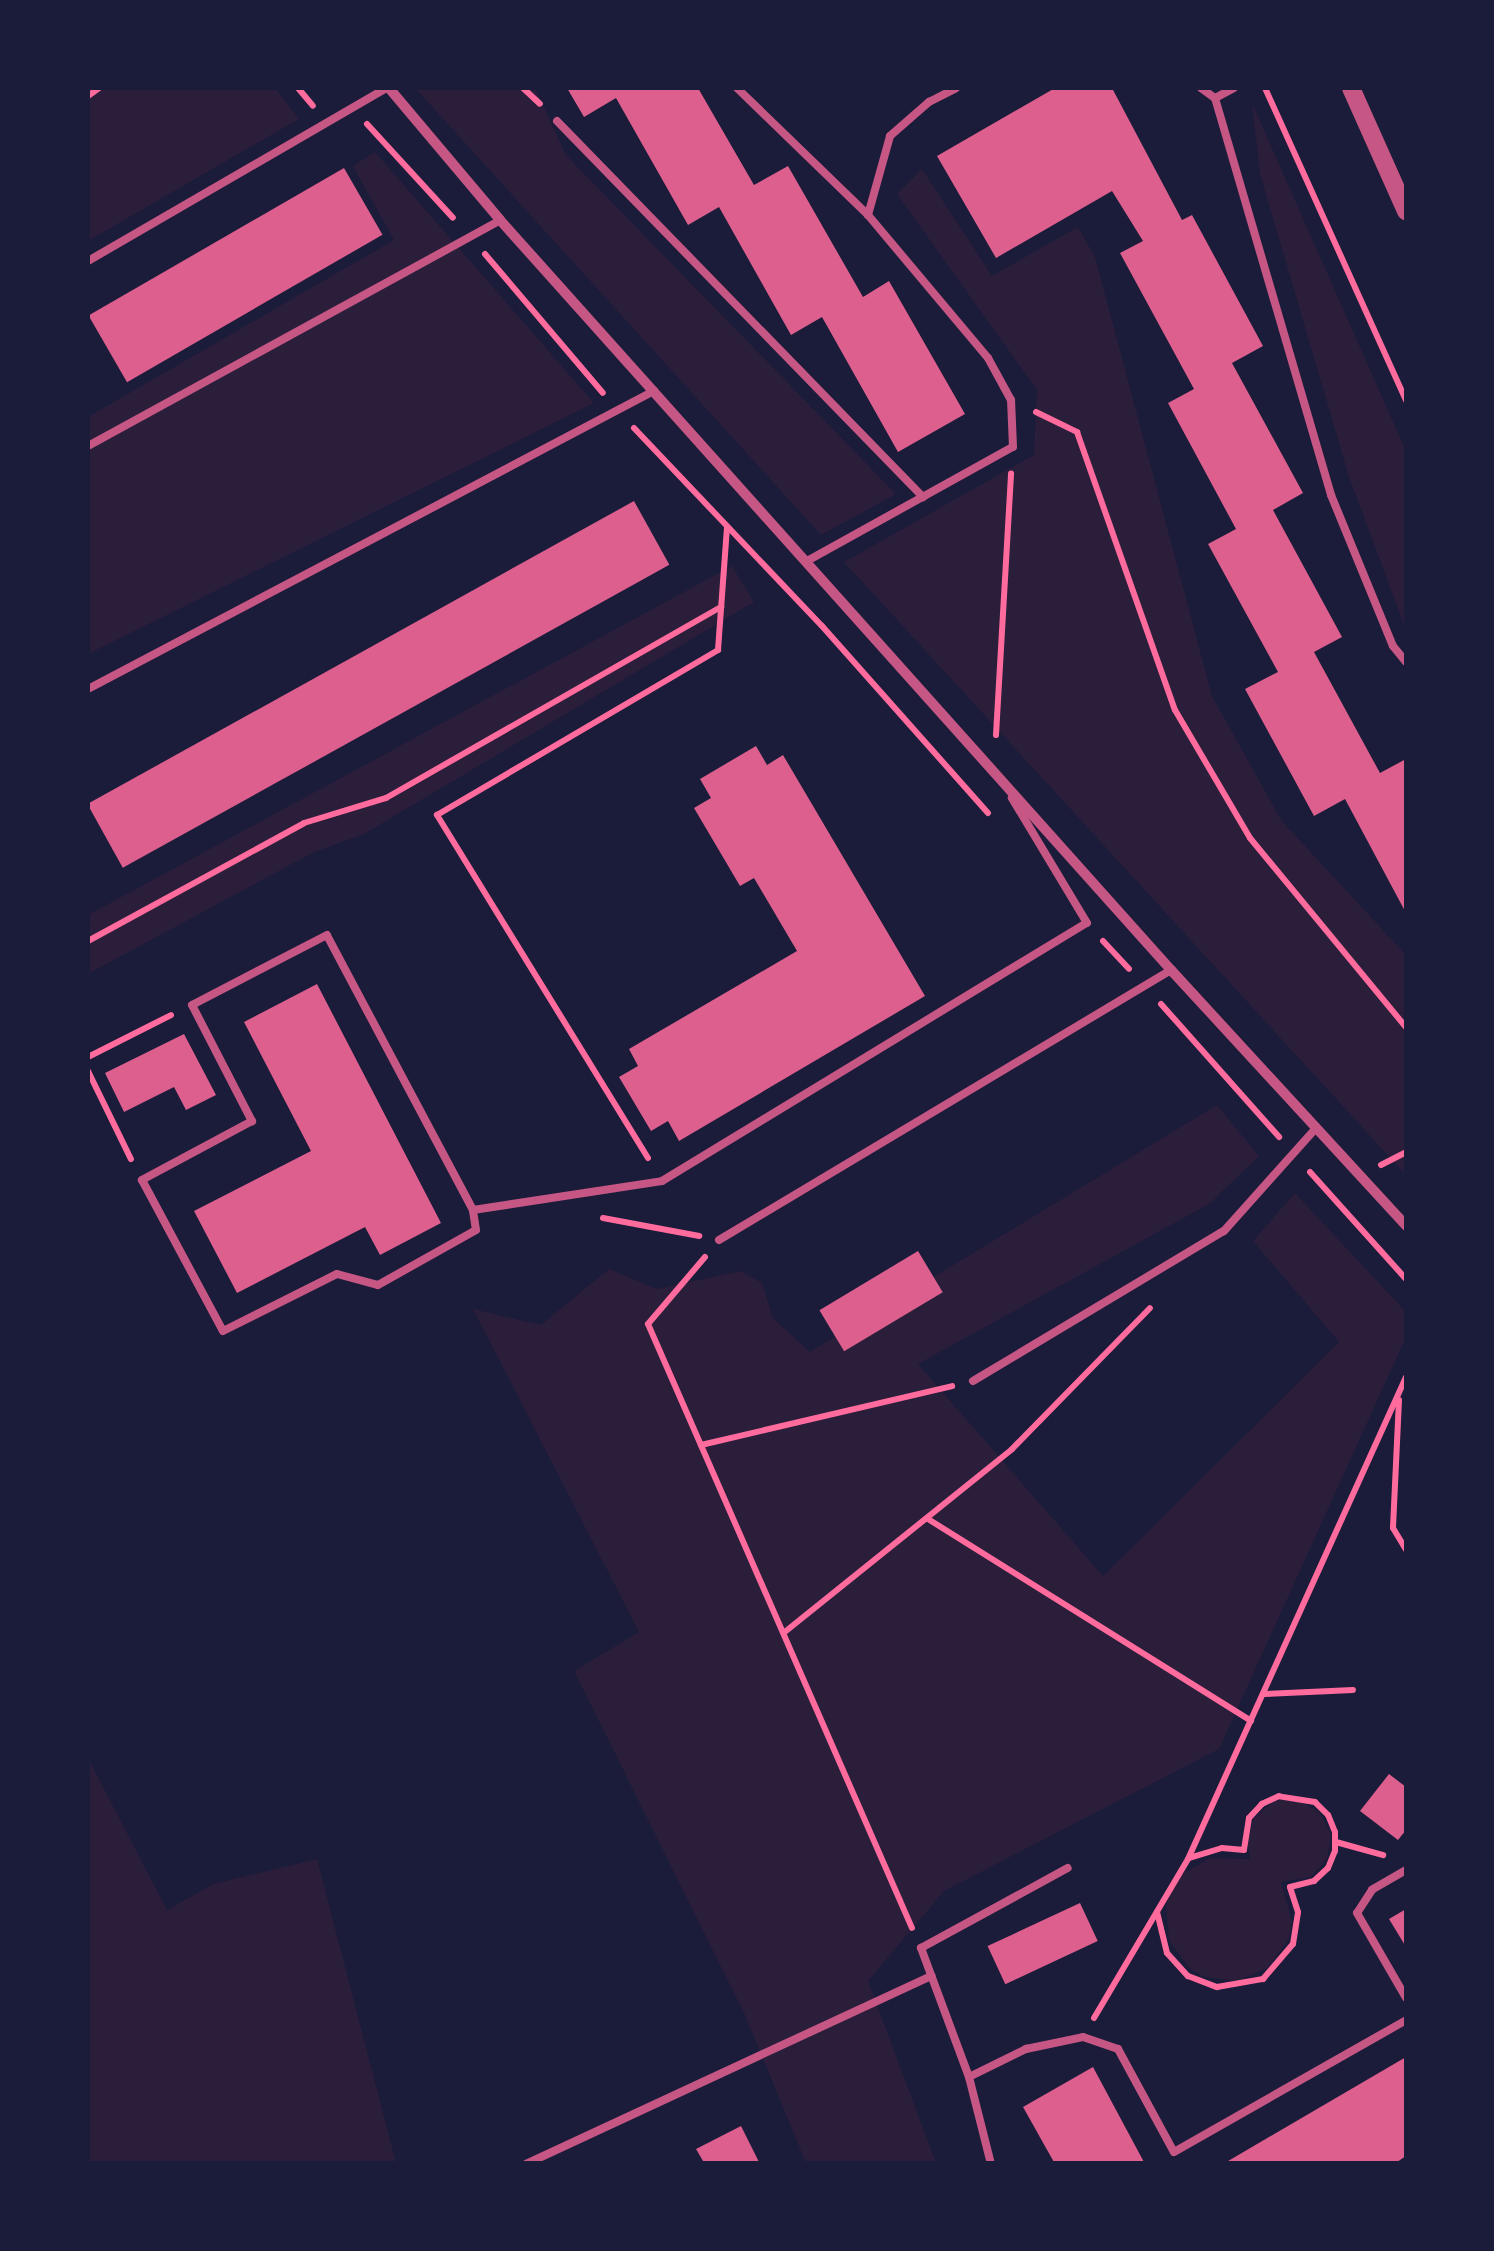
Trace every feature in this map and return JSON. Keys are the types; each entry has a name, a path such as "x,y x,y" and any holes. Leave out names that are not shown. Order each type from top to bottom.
{"street":[{"path":"388,88 500,220 994,768 1170,970 1406,1226"},
{"path":"1351,88 1406,211"}],"lane":[{"path":"88,261 388,88"},
{"path":"738,88 868,215 988,358 1011,400 1013,447 807,561"},
{"path":"868,215 890,136 929,102 956,88"},
{"path":"1200,88 1215,98 1331,495 1394,646 1406,662"},
{"path":"1215,98 1234,88"},
{"path":"557,121 922,497"},
{"path":"88,446 500,220"},
{"path":"88,689 654,390"},
{"path":"473,1210 662,1181 1087,923 994,768"},
{"path":"327,935 473,1210 476,1230 378,1285 337,1274 223,1331 142,1180 252,1121 192,1005 327,935"},
{"path":"719,1240 1170,970"},
{"path":"973,1382 1224,1232 1316,1128"},
{"path":"992,2164 969,2076 921,1948 1068,1868"},
{"path":"1406,1870 1372,1890 1358,1913 1406,1998"},
{"path":"526,2164 931,1976"},
{"path":"969,2076 1026,2049 1083,2036 1118,2048 1174,2152 1406,2020"}],"path":[{"path":"88,96 99,88"},
{"path":"1266,88 1406,401"},
{"path":"352,108 470,236 616,409 994,819"},
{"path":"1011,400 1076,432 1176,710 1250,838 1406,1026"},
{"path":"994,768 1013,447"},
{"path":"662,1181 437,815 718,650 727,526"},
{"path":"88,941 304,823 386,798 721,607"},
{"path":"1087,923 1406,1279"},
{"path":"88,1057 192,1005"},
{"path":"88,1070 142,1180"},
{"path":"586,1215 719,1240 648,1324 786,1631 921,1948"},
{"path":"786,1631 1012,1450 1158,1300"},
{"path":"1083,2036 1188,1859 1406,1377"},
{"path":"701,1444 973,1382"},
{"path":"1399,1394 1393,1528 1406,1550"},
{"path":"928,1519 1251,1720"},
{"path":"1263,1694 1353,1690"},
{"path":"1158,1907 1160,1939 1176,1966 1217,1988 1249,1985 1263,1979 1286,1957 1297,1928 1290,1887 1322,1875 1332,1860 1336,1842 1333,1823 1314,1802 1279,1796 1262,1804 1249,1818 1244,1850 1222,1848 1188,1859"},
{"path":"1336,1842 1389,1857"}],"shaded area":[{"path":"88,88 275,88 299,119 88,241"},
{"path":"415,88 535,88 566,155 896,494 821,535"},
{"path":"1252,103 1406,451 1406,630 1349,477 1260,174"},
{"path":"375,152 594,403 88,654 88,417 394,240 353,166"},
{"path":"922,169 992,276 1078,227 1095,257 1212,696 1281,820 1406,955 1406,1175 844,562 1034,455 1037,390 897,194"},
{"path":"732,566 754,602 364,834 314,852 88,974 88,915"},
{"path":"1217,1105 1259,1156 1209,1204 918,1364 1103,1576 1339,1342 1253,1241 1295,1193 1406,1312 1406,1337 1219,1749 944,1891 868,1981 936,2163 806,2163 745,2015 574,1671 639,1632 473,1309 541,1325 609,1269 657,1289 741,1271 762,1283 773,1318 810,1352"},
{"path":"88,1758 167,1910 213,1884 317,1859 396,2163 88,2163"},
{"path":"1298,1800 1319,1812 1331,1834 1327,1859 1311,1877 1281,1882 1292,1921 1289,1938 1269,1967 1238,1981 1204,1977 1189,1968 1169,1940 1166,1906 1171,1890 1181,1875 1210,1858 1251,1859 1247,1841 1254,1818 1273,1802"}],"building":[{"path":"567,88 698,88 754,185 788,166 863,297 889,281 965,414 898,452 822,317 791,335 719,207 688,225 616,98 584,117"},
{"path":"1055,88 1112,88 1182,220 1192,215 1263,346 1232,363 1303,493 1273,510 1342,637 1314,652 1380,773 1406,759 1406,913 1345,799 1314,816 1245,689 1278,672 1208,544 1236,529 1168,403 1194,389 1120,253 1143,241 1112,191 996,258 937,156"},
{"path":"344,168 383,235 127,382 89,316"},
{"path":"634,501 669,565 123,868 88,804"},
{"path":"756,746 767,765 783,755 925,996 679,1141 668,1121 651,1131 619,1077 638,1066 629,1049 797,951 754,878 740,886 694,808 711,798 700,779"},
{"path":"317,984 441,1223 380,1255 365,1227 237,1293 194,1211 311,1151 244,1022"},
{"path":"184,1034 216,1095 186,1110 174,1087 124,1112 105,1073"},
{"path":"918,1251 943,1292 844,1351 819,1310"},
{"path":"1389,1774 1406,1787 1406,1830 1398,1840 1360,1811"},
{"path":"1080,1903 1098,1941 1005,1984 988,1946"},
{"path":"1406,1909 1406,1947 1389,1919"},
{"path":"1406,2057 1406,2156 1394,2164 1223,2164"},
{"path":"1093,2067 1145,2164 1055,2164 1023,2107"},
{"path":"741,2126 760,2164 698,2164 703,2161 696,2149"}]}
